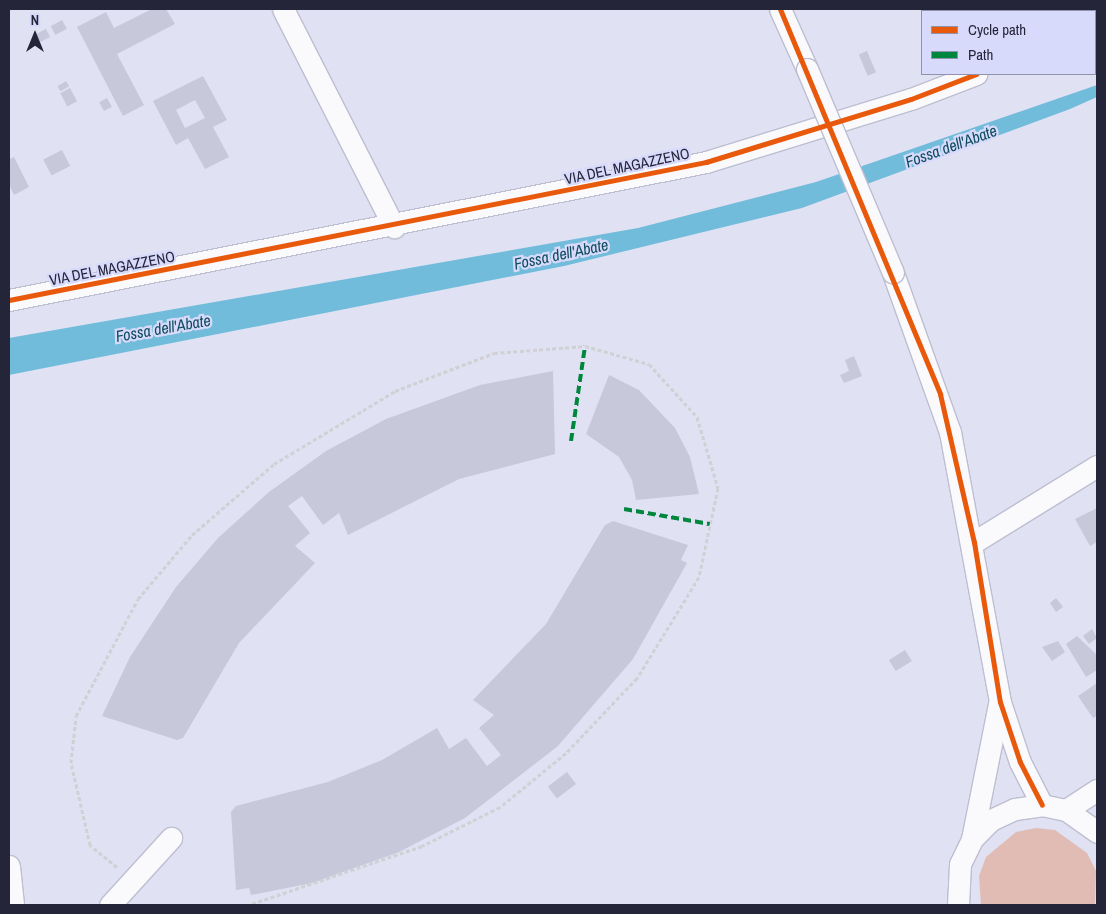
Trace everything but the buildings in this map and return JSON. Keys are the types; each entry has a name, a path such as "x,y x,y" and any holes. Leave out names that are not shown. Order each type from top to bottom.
{"street":[{"path":"283,9 394,227"},
{"path":"780,9 893,272 940,394 974,542 1000,702 1020,762 1042,805"},
{"name":"VIA DEL MAGAZZENO","path":"9,300 394,227 706,162 911,99 973,75"},
{"path":"974,542 1097,466"},
{"path":"958,905 960,864 972,839 1000,702"},
{"path":"1066,810 1097,790"},
{"path":"972,839 991,820 1015,809 1042,805 1066,810 1097,832"},
{"path":"110,905 171,838"},
{"path":"9,866 13,905"}],"path":[{"path":"132,881 90,845 71,763 76,716 138,599 192,536 274,464 395,391 494,353 585,346 649,364 697,417 718,488 699,577 637,678 566,753 500,807 422,846 250,905"}],"shaded area":[{"path":"1036,828 1055,830 1087,853 1096,871 1095,905 981,905 979,876 986,857 1016,832"}],"water":[{"name":"Fossa dell'Abate","path":"1097,85 1097,97 1070,109 802,208 564,266 9,375 9,338 638,228 816,182"}],"marked path":[{"path":"571,441 585,346"},
{"path":"624,509 710,524"}],"cycle path":[{"path":"780,9 940,394 974,542 1000,702 1020,762 1042,805"},
{"path":"9,300 706,162 911,99 973,75"}]}
